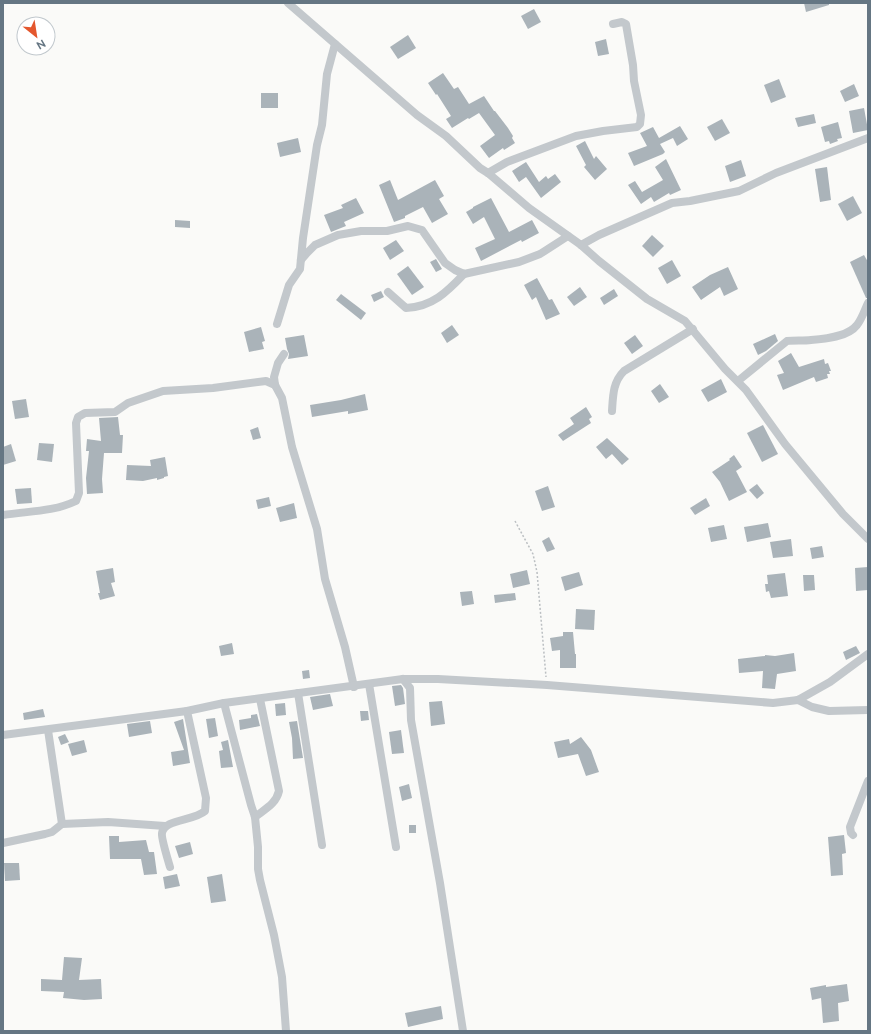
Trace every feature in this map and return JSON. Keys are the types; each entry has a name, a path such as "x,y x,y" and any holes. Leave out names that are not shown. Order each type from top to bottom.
{"street":[{"path":"288,3 417,115 446,136 480,168 529,208 581,245 598,261 647,299 685,321 725,369 738,381 785,444 838,508 868,539"},
{"path":"488,173 507,162 576,136 603,130 637,127 640,124 641,115 634,81 633,65 626,24 622,22 613,24"},
{"path":"277,324 289,285 300,269 302,238 316,145 322,125 327,74 335,44"},
{"path":"581,245 599,235 672,203 696,200 739,191 776,173 868,138"},
{"path":"301,260 315,245 338,235 361,231 387,231 408,226 422,230 445,262 455,270 464,274"},
{"path":"388,292 406,308 416,308 430,303 446,293 464,274 519,262 540,254 568,236"},
{"path":"738,381 787,342 794,340 810,341 849,332 858,325 868,302"},
{"path":"612,410 614,391 618,377 624,371 693,329"},
{"path":"284,354 278,363 274,377 275,385 282,398 292,447 316,529 325,579 345,646 354,686"},
{"path":"3,515 51,510 67,506 76,501 80,493 76,423 78,417 85,413 115,412 128,403 163,391 212,388 266,381 275,385"},
{"path":"3,735 187,711 224,703 403,679 438,679 547,685 773,703 798,700 830,682 868,654"},
{"path":"403,679 410,688 411,720 440,883 463,1031"},
{"path":"410,688 419,679"},
{"path":"369,684 396,847"},
{"path":"298,693 322,845"},
{"path":"255,817 274,803 278,798 279,791 260,699"},
{"path":"798,700 812,707 829,711 868,710"},
{"path":"224,703 255,817 258,847 258,869 279,958 286,1031"},
{"path":"170,866 161,833 165,826 170,823 200,815 205,811 206,798 187,711"},
{"path":"48,730 62,824"},
{"path":"853,835 850,827 868,781"},
{"path":"3,843 52,832 62,824 108,822 165,826"}],"path":[{"path":"515,521 533,554 537,572 547,685"}],"building":[{"path":"804,3 829,3 829,5 806,12"},
{"path":"534,9 541,22 528,29 521,16"},
{"path":"408,35 416,48 398,59 390,47"},
{"path":"606,39 609,54 598,56 595,42"},
{"path":"443,73 454,89 458,87 469,104 484,96 508,128 515,143 504,150 503,148 489,158 480,146 495,135 479,113 452,128 446,119 451,116 428,83"},
{"path":"779,79 786,97 771,103 764,85"},
{"path":"854,84 859,96 845,102 840,91"},
{"path":"261,93 278,93 278,108 261,108"},
{"path":"864,108 868,130 853,133 849,111"},
{"path":"814,114 816,123 798,127 795,118"},
{"path":"722,119 730,133 715,141 707,127"},
{"path":"838,122 842,138 837,139 838,141 830,144 829,141 825,142 821,127"},
{"path":"680,126 688,139 677,146 673,138 660,144 665,152 663,154 634,166 628,153 647,146 640,133 653,127 659,138"},
{"path":"298,138 301,152 280,157 277,143"},
{"path":"585,141 594,159 596,156 607,169 595,180 584,167 586,165 576,146"},
{"path":"666,159 681,190 670,195 669,193 654,202 651,197 641,204 628,185 635,181 642,192 663,180 655,167"},
{"path":"741,160 746,176 730,182 725,166"},
{"path":"526,162 539,182 546,176 548,179 555,174 561,182 541,198 526,177 519,182 512,171"},
{"path":"827,167 831,200 820,202 815,169"},
{"path":"390,180 398,200 435,180 444,196 439,199 448,214 432,223 423,207 405,216 405,218 394,222 379,185"},
{"path":"853,196 862,213 847,221 838,204"},
{"path":"356,198 364,213 344,222 346,226 331,232 324,215 343,208 341,205"},
{"path":"491,198 509,232 532,220 539,233 522,242 521,240 481,261 475,248 495,239 484,217 473,224 466,212"},
{"path":"175,220 190,221 190,228 175,227"},
{"path":"652,235 664,246 653,257 642,246"},
{"path":"396,240 404,251 390,260 383,248"},
{"path":"864,255 868,262 868,298 866,298 850,262"},
{"path":"436,259 442,269 436,272 430,262"},
{"path":"672,260 681,276 667,284 658,268"},
{"path":"408,266 424,287 412,295 397,274"},
{"path":"728,267 738,289 724,296 720,287 701,300 692,287 710,275"},
{"path":"537,278 549,300 552,299 560,314 546,320 536,297 532,300 524,285"},
{"path":"580,287 587,297 574,306 567,297"},
{"path":"614,289 618,296 604,305 600,298"},
{"path":"381,291 384,297 374,302 371,295"},
{"path":"341,294 366,313 361,320 336,300"},
{"path":"452,325 459,335 447,343 441,333"},
{"path":"261,327 265,341 262,342 264,349 249,352 244,332"},
{"path":"775,334 778,341 766,351 758,355 753,344"},
{"path":"304,335 308,356 288,359 289,354 285,338"},
{"path":"635,335 643,346 632,354 624,343"},
{"path":"791,353 799,367 824,359 825,364 828,363 831,371 829,371 830,374 827,374 828,378 816,382 814,377 783,390 777,375 784,373 778,361"},
{"path":"721,379 727,392 708,402 701,390"},
{"path":"660,384 669,397 659,403 651,391"},
{"path":"365,394 368,410 348,414 348,411 312,417 310,405"},
{"path":"26,399 29,417 15,419 12,401"},
{"path":"586,407 592,417 589,419 591,423 563,441 558,435 574,424 570,418"},
{"path":"118,417 120,435 123,435 122,453 104,453 102,479 103,493 87,494 86,478 89,451 86,451 87,439 101,441 99,418"},
{"path":"763,425 778,454 762,462 747,433"},
{"path":"258,427 261,438 253,440 250,430"},
{"path":"607,438 629,459 622,465 612,454 606,459 596,447"},
{"path":"39,443 54,444 52,462 37,460"},
{"path":"11,444 16,461 3,465 3,447"},
{"path":"734,455 742,467 736,471 747,492 729,501 720,482 712,472 730,460 729,459"},
{"path":"165,457 168,476 157,480 157,478 143,481 126,480 127,465 151,466 150,460"},
{"path":"757,484 764,493 757,499 749,490"},
{"path":"548,486 555,507 542,511 535,491"},
{"path":"31,488 32,503 17,504 15,489"},
{"path":"269,497 271,506 258,509 256,500"},
{"path":"706,498 710,506 695,515 690,508"},
{"path":"294,503 297,518 280,522 276,508"},
{"path":"768,523 771,537 747,542 744,527"},
{"path":"724,525 727,539 711,542 708,528"},
{"path":"549,537 555,549 547,552 542,541"},
{"path":"791,539 793,556 773,558 770,542"},
{"path":"822,546 824,557 812,559 810,548"},
{"path":"868,567 868,590 856,591 855,568"},
{"path":"113,568 115,582 111,583 115,596 100,600 96,571"},
{"path":"527,570 530,584 513,588 510,574"},
{"path":"579,572 583,585 565,591 561,577"},
{"path":"785,573 788,596 771,598 769,591 766,592 765,584 768,584 767,575"},
{"path":"803,575 814,575 815,590 804,591"},
{"path":"472,591 474,604 462,606 460,592"},
{"path":"515,593 516,600 495,603 494,595"},
{"path":"576,609 595,610 594,630 575,629"},
{"path":"563,632 573,632 576,668 560,668 560,650 552,651 550,638 563,636"},
{"path":"232,643 234,654 221,656 219,646"},
{"path":"856,646 860,653 846,660 843,652"},
{"path":"794,653 796,671 777,674 775,689 762,688 763,671 739,673 738,659"},
{"path":"309,670 310,678 303,679 302,671"},
{"path":"401,685 403,688 405,704 395,706 392,686"},
{"path":"330,694 333,706 313,710 310,697"},
{"path":"442,701 445,724 431,726 429,702"},
{"path":"285,703 286,715 276,716 275,704"},
{"path":"43,709 45,717 24,720 23,713"},
{"path":"360,711 368,711 369,720 361,721"},
{"path":"257,714 260,726 240,730 239,720 251,718 251,715"},
{"path":"215,718 218,736 209,738 206,719"},
{"path":"183,719 190,763 173,766 171,752 184,750 174,722"},
{"path":"150,721 152,733 129,737 127,724"},
{"path":"297,721 303,758 293,759 292,738 289,722"},
{"path":"401,730 404,753 392,754 389,732"},
{"path":"65,734 69,742 61,745 58,737"},
{"path":"581,737 591,750 599,772 586,776 578,754 558,758 554,742 569,739 570,744"},
{"path":"84,740 87,752 72,756 68,744"},
{"path":"228,740 233,767 221,768 219,751 223,750 221,742"},
{"path":"409,784 412,798 402,801 399,787"},
{"path":"409,825 416,825 416,833 409,833"},
{"path":"844,835 846,853 842,854 843,875 831,876 828,837"},
{"path":"109,836 119,836 119,842 146,840 149,852 154,852 157,874 144,875 141,859 110,859"},
{"path":"190,842 193,854 179,858 175,846"},
{"path":"4,863 19,863 20,880 5,881"},
{"path":"177,874 180,886 165,889 163,877"},
{"path":"222,874 226,901 211,903 207,877"},
{"path":"64,957 82,958 79,980 101,979 102,999 84,1000 63,998 64,992 41,991 41,979 62,980"},
{"path":"847,984 849,1001 838,1003 839,1021 823,1023 821,998 812,1000 810,988 826,985 826,987"},
{"path":"441,1006 443,1019 408,1027 405,1013"}]}
